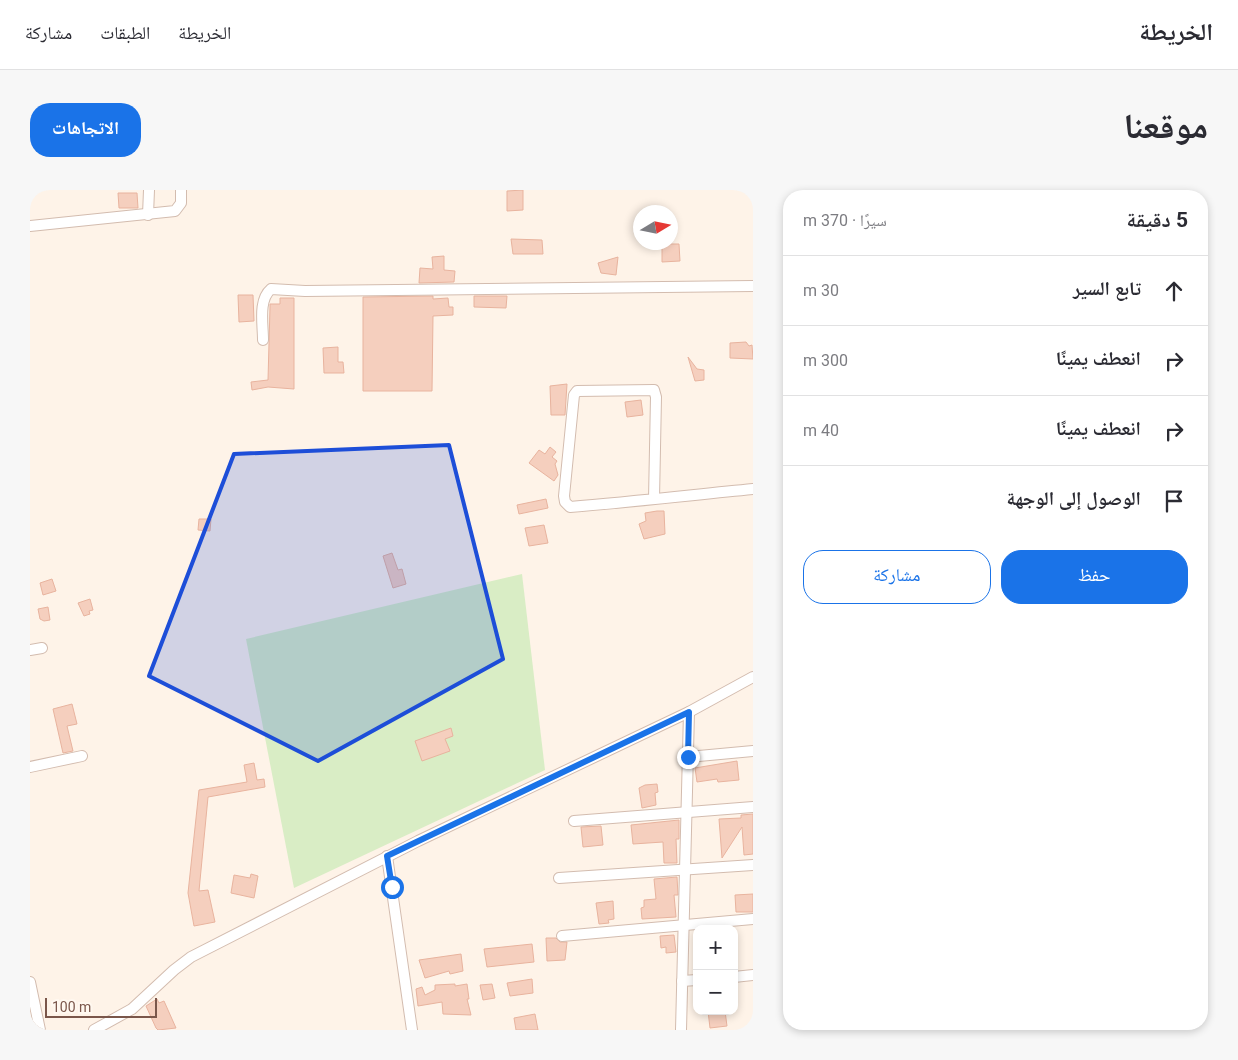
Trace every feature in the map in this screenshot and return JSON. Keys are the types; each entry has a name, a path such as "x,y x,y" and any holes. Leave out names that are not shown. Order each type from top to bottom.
{"street":[{"path":"148,215 149,190"},
{"path":"30,226 175,211 181,203 181,190"},
{"path":"263,340 263,303 266,294 271,289 305,291 753,286"},
{"path":"654,499 656,397 654,390 577,391 574,395 565,502 570,507 654,499 753,489"},
{"path":"30,650 42,648"},
{"path":"94,1030 132,1009 183,962 387,856 689,712 753,677"},
{"path":"681,1030 689,712"},
{"path":"688,757 753,751"},
{"path":"30,767 82,756"},
{"path":"574,821 753,807"},
{"path":"387,856 412,1030"},
{"path":"559,878 753,865"},
{"path":"562,936 753,919"},
{"path":"738,977 753,976"},
{"path":"682,981 693,980"},
{"path":"30,982 40,1030"}],"highlighted area":[{"path":"449,445 503,659 318,761 149,676 234,454"}],"green space":[{"path":"522,574 545,770 294,888 246,639"}],"building":[{"path":"523,190 523,210 507,211 507,191"},
{"path":"118,193 137,193 138,208 119,208"},
{"path":"511,239 542,240 543,254 513,254"},
{"path":"679,244 680,261 662,262 662,250 678,250"},
{"path":"444,256 444,270 455,271 454,282 419,283 420,268 433,269 432,257"},
{"path":"618,257 616,275 601,273 598,263"},
{"path":"238,295 253,295 254,321 239,322"},
{"path":"433,296 433,299 448,298 449,307 453,307 453,315 433,316 432,391 363,391 363,297"},
{"path":"474,296 507,296 506,308 474,307"},
{"path":"280,298 294,298 294,389 268,387 252,390 251,382 268,380 270,304 280,304"},
{"path":"746,342 749,346 752,345 753,359 730,358 730,343"},
{"path":"338,347 338,362 343,362 344,373 324,373 323,348"},
{"path":"688,357 697,369 704,370 704,380 695,381"},
{"path":"567,384 565,415 551,415 550,386"},
{"path":"641,400 643,415 627,417 625,402"},
{"path":"550,447 556,452 552,457 557,461 555,464 558,475 554,481 529,463 539,450 545,454"},
{"path":"546,499 548,508 519,514 517,505"},
{"path":"664,511 665,534 644,539 639,524 646,521 645,513"},
{"path":"199,519 211,519 210,531 198,530"},
{"path":"544,525 548,543 529,546 525,528"},
{"path":"392,553 398,570 402,569 406,584 393,588 383,556"},
{"path":"52,579 56,591 43,595 40,583"},
{"path":"90,599 93,610 89,611 90,614 84,616 78,603"},
{"path":"48,607 50,620 44,621 40,619 38,609"},
{"path":"72,704 77,724 67,726 73,751 63,753 53,709"},
{"path":"451,728 453,736 445,739 450,751 422,761 415,741"},
{"path":"737,761 739,780 718,782 717,779 697,782 695,768"},
{"path":"254,763 257,780 264,779 265,787 208,797 199,891 208,890 215,922 194,926 188,893 199,790 247,782 244,765"},
{"path":"657,784 658,792 655,793 656,805 642,808 639,788 645,785"},
{"path":"753,814 753,854 744,855 742,827 722,858 719,819 741,818 741,815"},
{"path":"679,820 679,839 676,839 677,863 664,863 663,842 633,844 631,825"},
{"path":"601,826 603,845 583,847 581,827"},
{"path":"251,874 258,876 254,898 231,893 234,875 250,878"},
{"path":"677,877 678,895 674,895 676,917 642,919 641,908 644,907 644,900 656,899 654,879"},
{"path":"753,894 753,912 736,912 735,895"},
{"path":"613,901 614,919 608,920 609,923 599,924 596,903"},
{"path":"674,935 676,952 666,953 666,947 661,948 660,936"},
{"path":"546,938 556,938 560,942 567,942 565,960 547,961"},
{"path":"532,944 534,962 487,967 484,949"},
{"path":"461,954 463,971 450,974 449,971 425,978 419,960"},
{"path":"532,979 533,993 510,996 507,983"},
{"path":"455,984 455,986 467,984 469,999 467,999 471,1015 443,1014 442,1002 418,1006 416,989 422,987 425,995 435,990 435,985"},
{"path":"492,984 495,998 483,1000 480,985"},
{"path":"157,999 159,1003 164,1001 176,1028 158,1030 156,1028 146,1006"},
{"path":"535,1014 538,1030 516,1030 514,1018"},
{"path":"708,1015 726,1015 727,1026 710,1028"}],"route":[{"path":"392,887 387,856 689,712 688,757"}]}
